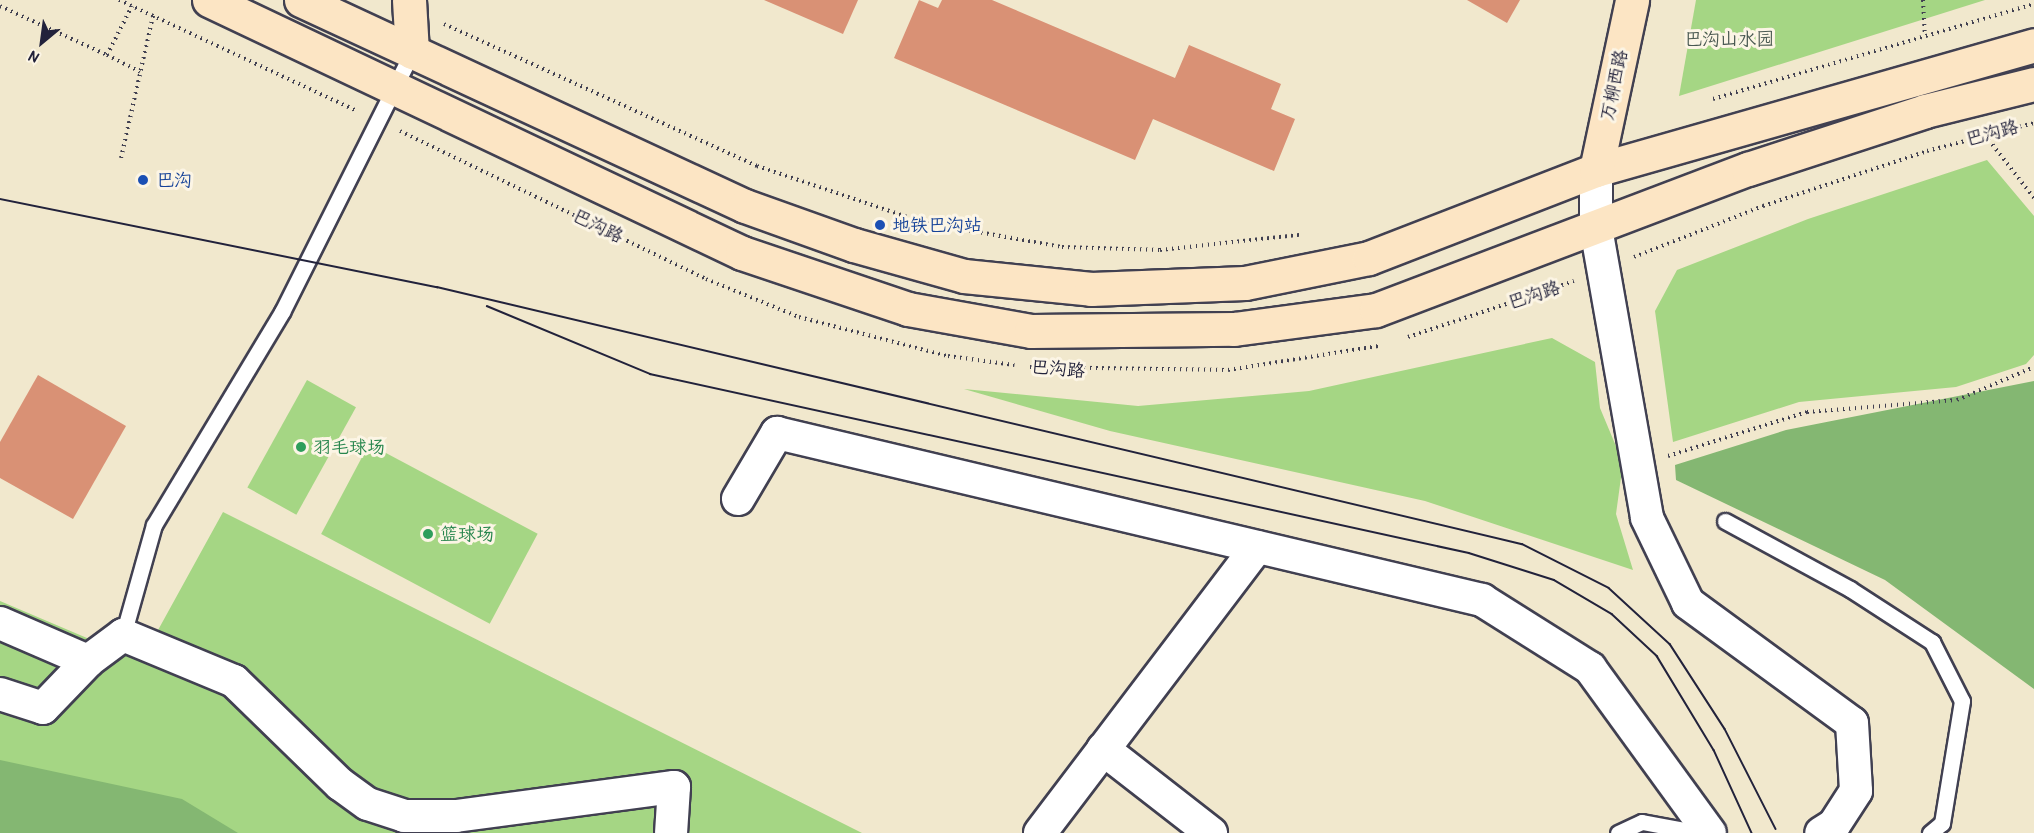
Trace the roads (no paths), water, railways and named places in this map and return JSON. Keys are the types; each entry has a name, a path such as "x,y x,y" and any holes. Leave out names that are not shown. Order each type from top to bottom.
{"main road":[{"name":"巴沟路","path":"209,0 752,257 908,309 1031,331 1234,329 1376,310 1843,138 2034,84"},
{"path":"302,0 745,206 854,245 964,276 1091,289 1245,283 1368,258 1596,170 2034,45"},
{"name":"万柳西路","path":"1596,170 1632,0"},
{"path":"409,4 412,52"}],"street":[{"path":"1596,170 1596,228 1647,518 1688,603 1852,723 1856,791 1834,825 1821,833"},
{"path":"738,499 777,433 1482,600 1590,668 1710,833"},
{"path":"1040,833 1257,547"},
{"path":"0,623 88,661"},
{"path":"0,694 43,708 88,661 123,636 234,681 339,784 368,804 404,816 456,816 674,787 671,833"},
{"path":"1104,749 1212,833"}],"lane":[{"path":"123,636 154,525 282,312 412,52"},
{"path":"1725,521 1850,589 1932,642 1962,701 1942,823 1930,833"},
{"path":"1618,833 1642,822 1700,833"}],"tram line":[{"path":"0,199 437,287 1522,544 1609,588 1670,644 1725,729 1776,829"},
{"path":"487,306 650,374 1469,553 1554,580 1612,614 1657,656 1714,750 1752,833"}],"place":[{"name":"巴沟","path":"143,180"},
{"name":"地铁巴沟站","path":"880,225"},
{"name":"羽毛球场","path":"301,447"},
{"name":"篮球场","path":"428,534"}],"park label":[{"name":"巴沟山水园","path":"1729,39"}]}
